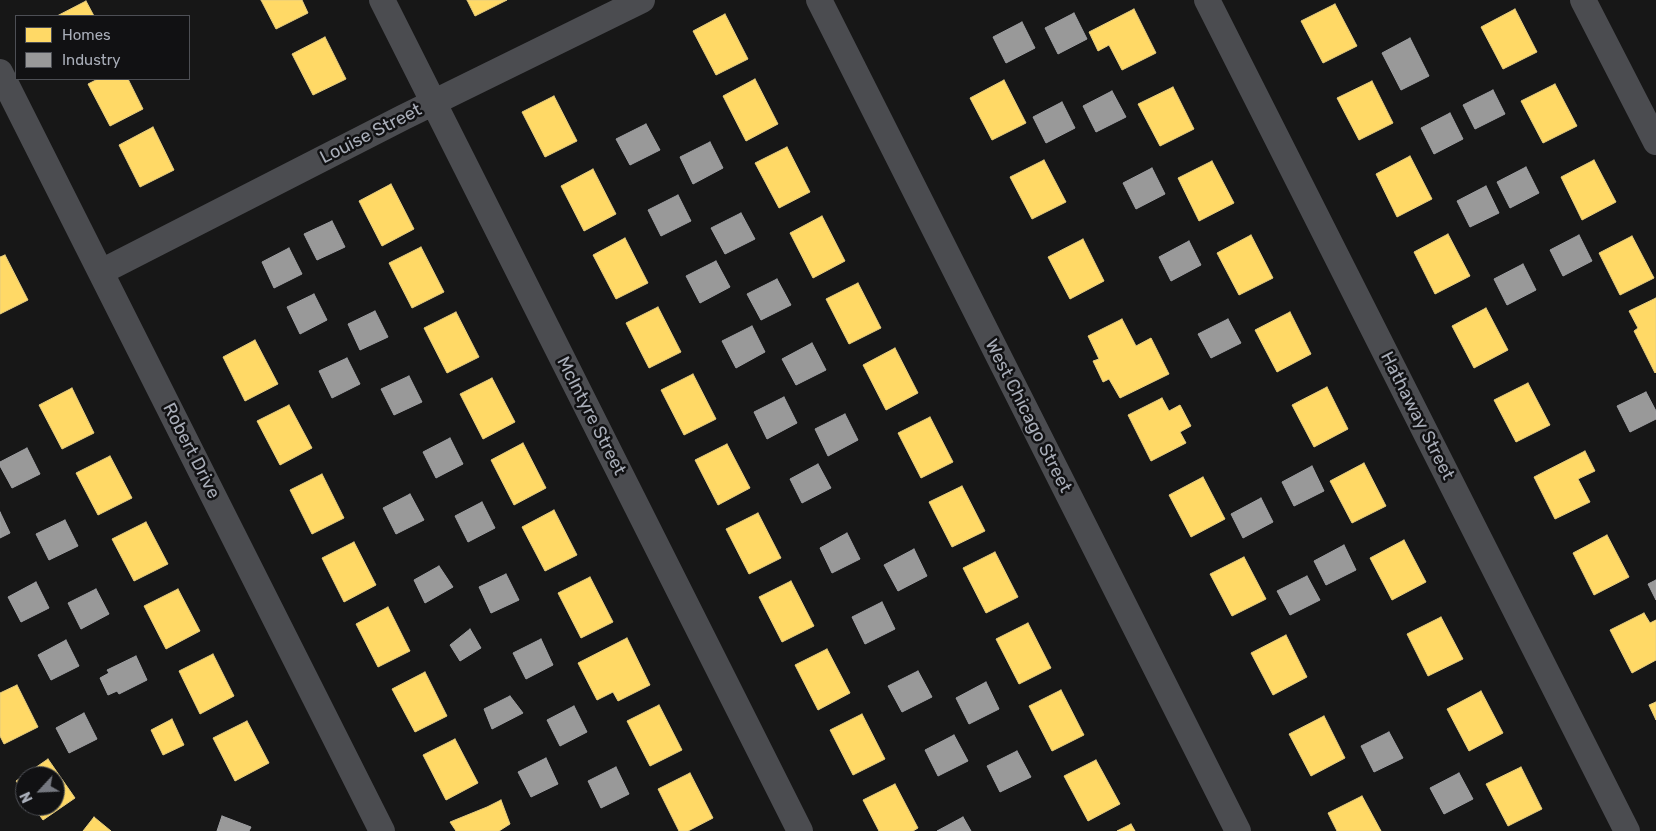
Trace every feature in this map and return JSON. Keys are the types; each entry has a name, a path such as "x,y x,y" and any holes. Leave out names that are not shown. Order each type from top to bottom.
{"street":[{"name":"McIntyre Street","path":"382,0 800,831"},
{"name":"Louise Street","path":"101,272 434,102 642,0"},
{"name":"West Chicago Street","path":"819,0 1238,831"},
{"name":"Hathaway Street","path":"1207,0 1627,831"},
{"path":"1583,0 1656,142"},
{"name":"Robert Drive","path":"0,72 382,831"}],"building: Homes":[{"path":"261,0 302,0 308,13 276,29"},
{"path":"467,0 507,0 475,16"},
{"path":"86,1 93,15 59,15"},
{"path":"1335,4 1357,46 1323,63 1301,21"},
{"path":"1134,9 1156,53 1122,70 1109,45 1098,51 1089,32"},
{"path":"1515,9 1537,52 1503,69 1481,27"},
{"path":"725,14 748,59 716,75 693,31"},
{"path":"325,37 346,79 313,95 292,54"},
{"path":"755,79 778,124 746,141 723,96"},
{"path":"96,80 128,80 143,109 110,126 88,84"},
{"path":"1004,80 1026,123 992,140 970,98"},
{"path":"1372,81 1393,123 1359,140 1337,98"},
{"path":"1555,84 1577,126 1543,143 1521,101"},
{"path":"1173,87 1194,129 1160,146 1138,104"},
{"path":"554,96 577,141 545,157 522,112"},
{"path":"153,127 174,170 140,187 119,145"},
{"path":"787,147 810,192 779,208 755,163"},
{"path":"1410,156 1432,199 1397,217 1376,174"},
{"path":"1044,160 1066,202 1032,219 1010,177"},
{"path":"1594,160 1616,202 1582,220 1561,177"},
{"path":"1212,161 1234,203 1199,221 1178,178"},
{"path":"593,169 616,214 584,231 561,186"},
{"path":"391,184 414,229 382,246 359,201"},
{"path":"822,216 845,261 813,278 790,233"},
{"path":"1448,234 1470,276 1435,294 1414,252"},
{"path":"1251,235 1273,278 1239,295 1217,253"},
{"path":"1632,236 1654,278 1620,295 1599,253"},
{"path":"625,238 648,283 616,299 593,255"},
{"path":"1083,239 1104,281 1070,299 1048,257"},
{"path":"421,247 444,292 412,308 389,263"},
{"path":"5,255 28,300 0,314 0,257"},
{"path":"858,283 881,328 849,344 826,299"},
{"path":"1656,298 1655,373 1634,331 1638,328 1629,311"},
{"path":"658,307 681,352 649,368 626,323"},
{"path":"1486,308 1508,350 1474,368 1452,326"},
{"path":"456,312 479,357 447,373 424,328"},
{"path":"1290,312 1311,354 1277,372 1255,330"},
{"path":"1122,319 1136,346 1151,338 1169,374 1120,398 1109,379 1103,382 1093,361 1099,359 1088,336"},
{"path":"255,340 278,384 245,401 223,357"},
{"path":"895,348 918,393 886,410 863,365"},
{"path":"693,374 716,419 684,435 661,390"},
{"path":"492,378 515,422 483,439 460,394"},
{"path":"1528,383 1550,425 1516,442 1494,400"},
{"path":"1327,387 1348,429 1314,447 1292,405"},
{"path":"72,388 94,433 62,449 39,405"},
{"path":"1162,398 1169,411 1180,405 1191,426 1180,432 1186,443 1151,461 1128,415"},
{"path":"289,405 312,448 280,465 257,421"},
{"path":"930,417 953,462 921,478 898,433"},
{"path":"523,443 546,488 514,505 491,460"},
{"path":"727,444 750,488 718,505 695,460"},
{"path":"1585,451 1595,471 1578,479 1590,502 1555,519 1534,477"},
{"path":"110,456 132,498 98,515 76,473"},
{"path":"1364,463 1386,506 1352,523 1330,481"},
{"path":"322,474 344,518 312,534 290,490"},
{"path":"1203,477 1225,519 1191,537 1169,495"},
{"path":"962,486 985,531 952,547 929,502"},
{"path":"554,510 577,555 545,571 522,527"},
{"path":"758,513 781,558 749,574 726,529"},
{"path":"146,522 168,564 134,581 112,539"},
{"path":"1607,535 1629,577 1594,595 1573,553"},
{"path":"1404,540 1426,582 1392,600 1370,558"},
{"path":"354,542 376,585 344,602 322,558"},
{"path":"995,552 1018,597 986,613 963,568"},
{"path":"1244,557 1266,599 1232,616 1210,574"},
{"path":"590,577 613,622 581,638 558,593"},
{"path":"791,581 814,626 782,642 759,597"},
{"path":"178,589 200,631 166,649 144,606"},
{"path":"388,607 410,651 378,667 356,624"},
{"path":"1644,613 1650,623 1656,620 1656,660 1632,673 1610,630"},
{"path":"1441,617 1463,659 1428,676 1407,634"},
{"path":"1028,623 1051,668 1019,684 996,639"},
{"path":"1286,635 1307,677 1273,695 1251,653"},
{"path":"627,638 650,685 618,701 613,692 597,700 578,663"},
{"path":"827,649 850,693 818,710 795,665"},
{"path":"213,654 234,696 200,714 179,671"},
{"path":"425,672 447,716 415,732 392,689"},
{"path":"17,685 38,727 4,744 0,736 0,693"},
{"path":"1061,690 1084,735 1052,751 1029,706"},
{"path":"1481,691 1503,733 1469,751 1447,709"},
{"path":"1656,702 1656,720 1649,705"},
{"path":"659,705 682,750 650,766 627,721"},
{"path":"862,714 885,759 853,775 830,730"},
{"path":"1324,716 1345,758 1311,776 1289,734"},
{"path":"172,719 184,745 163,755 151,730"},
{"path":"247,721 269,763 235,781 213,738"},
{"path":"455,739 478,783 446,800 423,755"},
{"path":"48,759 53,766 38,766"},
{"path":"1096,760 1120,804 1088,821 1064,776"},
{"path":"1521,767 1542,809 1508,826 1486,784"},
{"path":"690,773 713,818 688,831 679,831 658,789"},
{"path":"65,784 75,798 65,805"},
{"path":"895,784 918,828 913,831 879,831 863,800"},
{"path":"1362,796 1381,831 1337,831 1328,813"},
{"path":"501,800 510,824 499,831 456,831 450,822 487,807"},
{"path":"40,816 49,816 43,820"},
{"path":"94,817 111,831 83,831"},
{"path":"1131,824 1135,831 1117,831"}],"building: Industry":[{"path":"1074,13 1087,39 1058,54 1045,28"},
{"path":"1022,22 1035,48 1006,63 993,37"},
{"path":"1410,38 1429,76 1401,90 1382,53"},
{"path":"1493,90 1505,114 1475,129 1463,105"},
{"path":"1112,91 1126,117 1096,132 1083,106"},
{"path":"1062,102 1075,128 1046,143 1033,117"},
{"path":"1450,113 1463,139 1434,154 1421,128"},
{"path":"646,124 660,150 630,165 616,139"},
{"path":"710,142 723,168 693,184 680,157"},
{"path":"1526,167 1539,193 1510,208 1497,182"},
{"path":"1152,168 1165,194 1136,209 1123,183"},
{"path":"1486,186 1499,213 1470,227 1457,201"},
{"path":"678,195 691,221 661,236 648,210"},
{"path":"741,213 755,239 725,254 711,228"},
{"path":"332,221 345,247 317,260 304,234"},
{"path":"1579,235 1592,261 1563,276 1550,250"},
{"path":"1189,241 1201,265 1171,281 1159,257"},
{"path":"289,248 302,274 274,288 262,262"},
{"path":"716,261 730,287 700,303 686,276"},
{"path":"1523,264 1536,290 1507,305 1494,279"},
{"path":"777,279 791,305 761,320 747,294"},
{"path":"314,294 327,320 300,334 287,307"},
{"path":"375,311 388,337 360,350 348,324"},
{"path":"1228,319 1241,343 1211,358 1198,334"},
{"path":"752,326 765,352 736,368 722,341"},
{"path":"812,343 826,370 796,385 782,359"},
{"path":"347,358 360,384 332,398 319,371"},
{"path":"409,376 422,402 394,415 381,389"},
{"path":"1646,392 1656,411 1656,419 1630,432 1617,406"},
{"path":"784,397 797,423 767,439 754,412"},
{"path":"845,414 858,440 828,456 815,429"},
{"path":"450,438 463,464 436,478 423,452"},
{"path":"27,448 40,474 12,488 0,466 0,462"},
{"path":"818,464 831,488 802,503 790,479"},
{"path":"1312,466 1324,491 1294,506 1282,482"},
{"path":"410,494 424,520 396,534 383,508"},
{"path":"1261,498 1273,522 1243,538 1231,514"},
{"path":"482,502 495,528 468,542 455,516"},
{"path":"0,512 10,533 0,538"},
{"path":"65,520 78,546 49,560 36,534"},
{"path":"847,533 860,559 832,573 820,548"},
{"path":"1344,545 1356,570 1326,585 1314,561"},
{"path":"914,549 927,576 898,591 884,565"},
{"path":"439,566 453,587 425,603 414,580"},
{"path":"506,574 519,600 491,613 479,587"},
{"path":"1307,576 1320,600 1290,615 1277,591"},
{"path":"1656,580 1656,600 1648,584"},
{"path":"36,582 49,608 21,622 8,597"},
{"path":"96,589 109,614 81,629 68,603"},
{"path":"882,602 895,629 865,644 852,617"},
{"path":"470,629 481,648 460,661 450,645"},
{"path":"541,639 553,665 526,679 513,653"},
{"path":"66,640 79,666 51,680 38,655"},
{"path":"136,656 147,680 119,694 117,691 108,695 100,678 109,673 107,670"},
{"path":"918,671 932,697 902,712 888,686"},
{"path":"986,682 999,709 969,724 956,698"},
{"path":"510,696 523,713 492,729 484,709"},
{"path":"574,706 587,732 560,746 547,720"},
{"path":"84,713 97,739 69,753 56,728"},
{"path":"1389,732 1403,758 1374,772 1361,746"},
{"path":"954,735 968,761 938,776 925,750"},
{"path":"1017,751 1031,777 1000,792 987,766"},
{"path":"546,758 558,784 531,797 518,772"},
{"path":"616,767 629,794 601,808 588,781"},
{"path":"1459,773 1473,799 1444,814 1430,788"},
{"path":"222,816 251,827 249,831 217,831"},
{"path":"963,817 971,831 937,831"}]}
